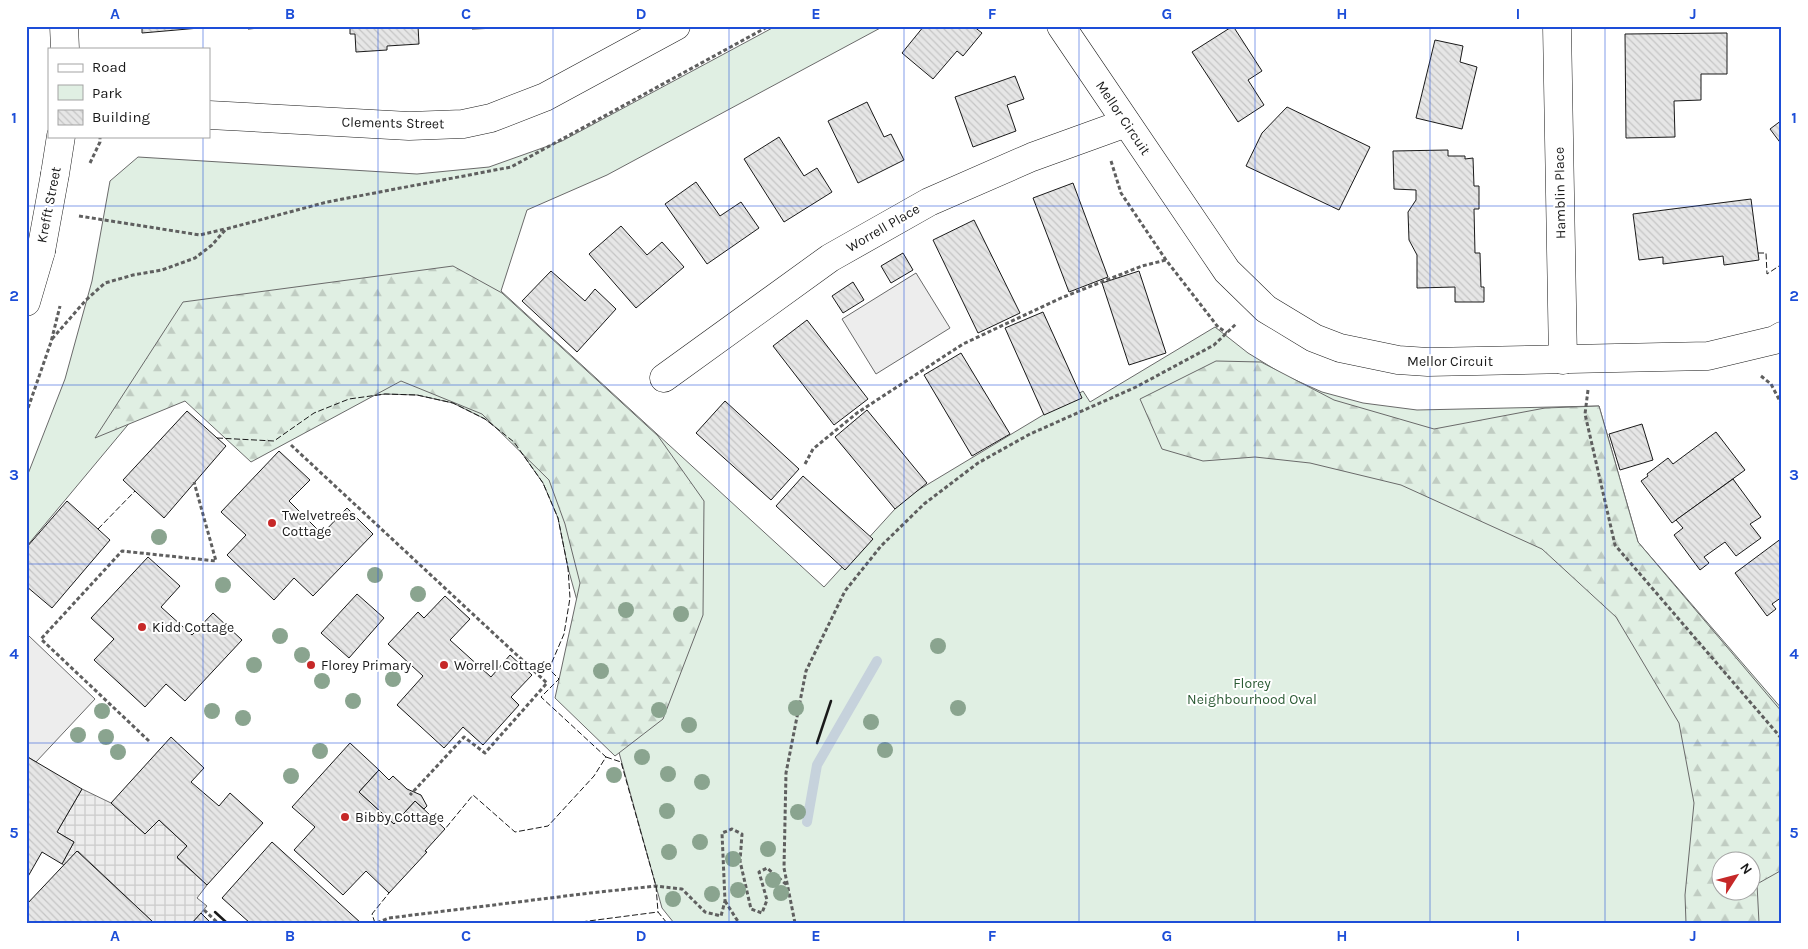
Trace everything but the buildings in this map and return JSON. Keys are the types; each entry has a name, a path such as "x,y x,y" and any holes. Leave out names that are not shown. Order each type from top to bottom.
{"street":[{"path":"64,26 64,48"},
{"name":"Clements Street","path":"210,115 409,126 463,124 491,118 545,96 676,26"},
{"name":"Mellor Circuit","path":"1061,26 1227,271 1266,309 1314,338 1340,348 1398,360 1428,362 1708,356 1779,344"},
{"name":"Hamblin Place","path":"1557,26 1563,360"},
{"name":"Worrell Place","path":"664,378 830,258 912,211 1032,157 1126,123"},
{"name":"Krefft Street","path":"26,302 40,251 61,138"}],"path":[{"path":"74,216 200,235 327,202 511,167 769,26"},
{"path":"1098,133 1112,155 1111,162 1121,193 1166,260 1218,327 1227,333"},
{"path":"88,167 100,142 100,138"},
{"path":"52,339 86,300 105,283 133,274 162,270 195,258 212,245 226,229"},
{"path":"805,464 813,449 857,413 963,344 1061,298 1142,266 1166,260"},
{"path":"26,414 52,339 61,302"},
{"path":"795,923 784,868 786,773 806,671 845,591 881,546 924,504 978,463 1030,434 1153,378 1214,345 1241,319"},
{"path":"1590,359 1585,414 1615,545 1782,739"},
{"path":"1760,375 1771,384 1782,405"},
{"path":"291,445 547,683 485,753 464,737 410,795"},
{"path":"149,741 42,639 122,551 216,561 194,482"},
{"path":"377,923 389,918 656,886 682,889 705,912 721,916 725,901 722,833 732,828 742,834 740,861 751,909 762,913 767,900 759,872 767,868 788,886"},
{"path":"725,901 739,923"},
{"path":"204,910 218,923"}],"green space":[{"name":"Florey Neighbourhood Oval","path":"776,26 884,26 607,175 527,210 501,291 824,587 905,498 1083,391 1090,402 1215,327 1248,353 1284,375 1322,392 1363,403 1417,410 1599,406 1638,542 1782,709 1782,923 674,923 662,908 568,568 558,518 543,483 514,442 485,419 453,403 417,395 385,394 349,399 192,348 26,547 26,479 65,379 92,281 110,181 138,157 417,174 489,167 562,141"},
{"path":"453,266 502,293 658,436 704,501 703,615 663,719 615,756 555,698 580,583 565,524 549,480 482,414 401,381 251,462 185,401 95,438 183,302"},
{"path":"1216,361 1261,362 1334,400 1434,429 1545,408 1599,406 1638,542 1782,712 1782,870 1760,882 1760,852 1710,852 1710,902 1758,902 1759,923 1686,923 1685,895 1694,803 1679,723 1616,617 1542,549 1401,485 1310,463 1255,457 1203,461 1162,449 1140,399"}],"shaded area":[{"path":"916,273 950,328 876,374 842,319"},
{"path":"29,636 95,699 36,762 26,756 26,639"},
{"path":"82,789 111,803 145,834 159,820 187,846 177,858 207,885 197,898 207,906 192,923 154,923 78,851 64,865 62,864 74,842 57,832"}],"waterway":[{"path":"807,822 817,765 877,661"}],"fence":[{"path":"1758,253 1766,253 1767,274 1782,264"},
{"path":"217,438 274,441 314,413 349,399 385,394 417,395 453,403 485,419 514,442 543,483 558,518 568,568 570,598 564,634 549,669 559,679 541,697 606,757 594,776 548,826 515,832 473,795 445,829"},
{"path":"98,529 135,491"},
{"path":"606,757 621,762 656,886 658,912"},
{"path":"375,923 372,914 389,893"},
{"path":"573,923 658,912 667,923"}],"wall":[{"path":"817,743 831,701"},
{"path":"215,912 227,923"}],"place":[{"name":"Twelvetrees Cottage","path":"272,523"},
{"name":"Kidd Cottage","path":"142,627"},
{"name":"Florey Primary","path":"311,665"},
{"name":"Worrell Cottage","path":"444,665"},
{"name":"Bibby Cottage","path":"345,817"}]}
